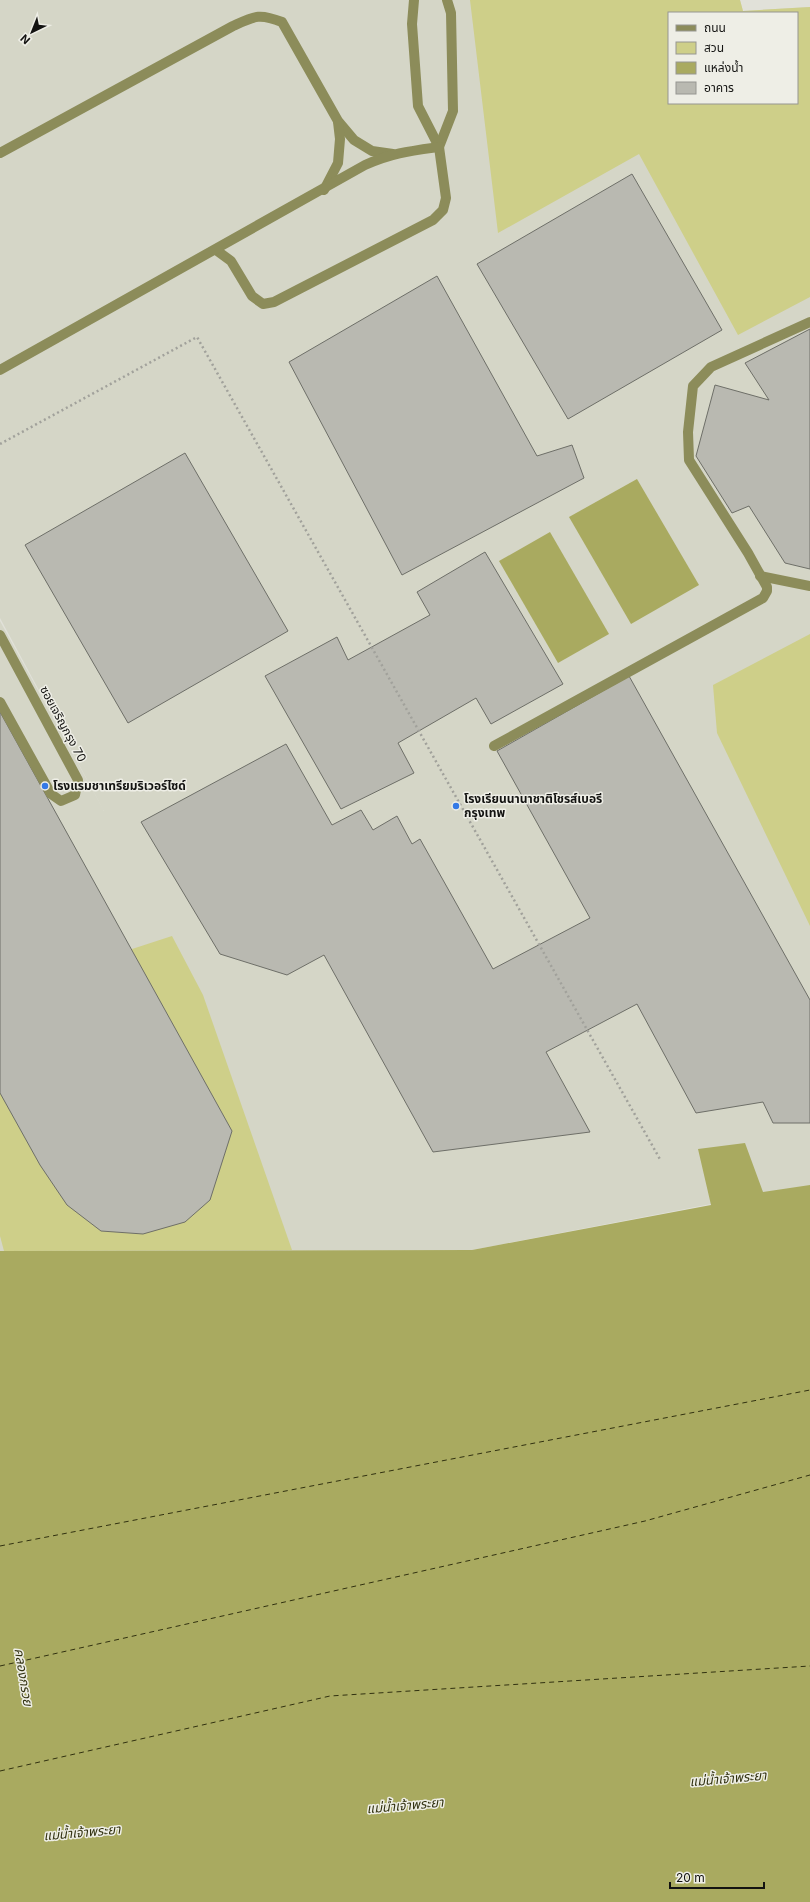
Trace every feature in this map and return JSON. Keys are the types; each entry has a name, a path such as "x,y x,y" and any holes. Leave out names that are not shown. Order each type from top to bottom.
{"lane":[{"path":"216,250 231,260 252,296 263,304 274,302 433,220 443,210 446,198 439,148 418,106 412,24 414,0"},
{"path":"439,148 453,111 451,13 447,0"},
{"path":"0,153 233,26 251,18 267,16 282,22 338,122 354,140 372,151 393,154"},
{"path":"324,190 338,164 340,139 338,122"},
{"path":"0,370 324,190 366,165 393,154 439,148"},
{"path":"494,746 763,598 767,591 767,587 689,460 688,432 694,386 710,367 810,322"},
{"path":"0,365 20,360"},
{"path":"760,576 810,586"},
{"name":"ซอยเจริญกรุง 70","path":"0,635 78,780 75,795 61,801 51,794 0,702"}],"path":[{"path":"0,444 197,337 661,1161"}],"shaded area":[{"name":"โรงเรียนนานาชาติโชรส์เบอรี กรุงเทพ","path":"0,0 740,0 743,11 810,7 810,1188 711,1204 472,1250 0,1251 0,621 104,811 0,618"}],"green space":[{"path":"470,0 740,0 743,11 810,7 810,297 738,335 639,154 498,233"},
{"path":"810,634 810,926 717,733 713,685"},
{"name":"โรงแรมชาเทรียมริเวอร์ไซด์","path":"172,936 203,995 292,1250 4,1251 0,1236 0,992"}],"water":[{"path":"637,479 699,585 631,624 569,517"},
{"path":"550,532 609,634 558,663 499,561"},
{"path":"745,1143 763,1192 810,1185 810,1902 0,1902 0,1251 472,1250 711,1205 698,1149"}],"building":[{"path":"632,174 722,330 568,419 477,264"},
{"path":"437,276 537,456 572,445 584,478 402,575 289,362"},
{"path":"810,329 810,569 785,563 749,506 732,513 696,456 715,385 769,400 745,363"},
{"path":"185,453 288,631 128,723 25,545"},
{"path":"485,552 563,684 491,724 476,698 398,743 414,773 341,809 265,676 337,637 348,660 430,615 417,592"},
{"path":"629,676 810,1000 810,1123 773,1123 763,1102 696,1113 637,1004 546,1052 590,1132 433,1152 324,955 287,975 220,954 141,822 286,744 332,825 361,810 373,830 397,816 412,844 420,839 493,969 590,918 497,751"},
{"name":"โรงแรมชาเทรียมริเวอร์ไซด์","path":"0,712 232,1131 210,1200 185,1222 143,1234 101,1231 67,1205 40,1165 0,1093"}],"ferry route":[{"path":"0,1546 810,1390"},
{"path":"0,1666 645,1521 810,1475"},
{"path":"0,1771 330,1696 810,1666"}],"place":[{"name":"โรงแรมชาเทรียมริเวอร์ไซด์","path":"45,786"},
{"name":"โรงเรียนนานาชาติโชรส์เบอรี กรุงเทพ","path":"456,806"}],"water label":[{"name":"คลองกรวย","path":"24,1677"},
{"name":"แม่น้ำเจ้าพระยา","path":"728,1778"},
{"name":"แม่น้ำเจ้าพระยา","path":"405,1805"},
{"name":"แม่น้ำเจ้าพระยา","path":"82,1832"}]}
